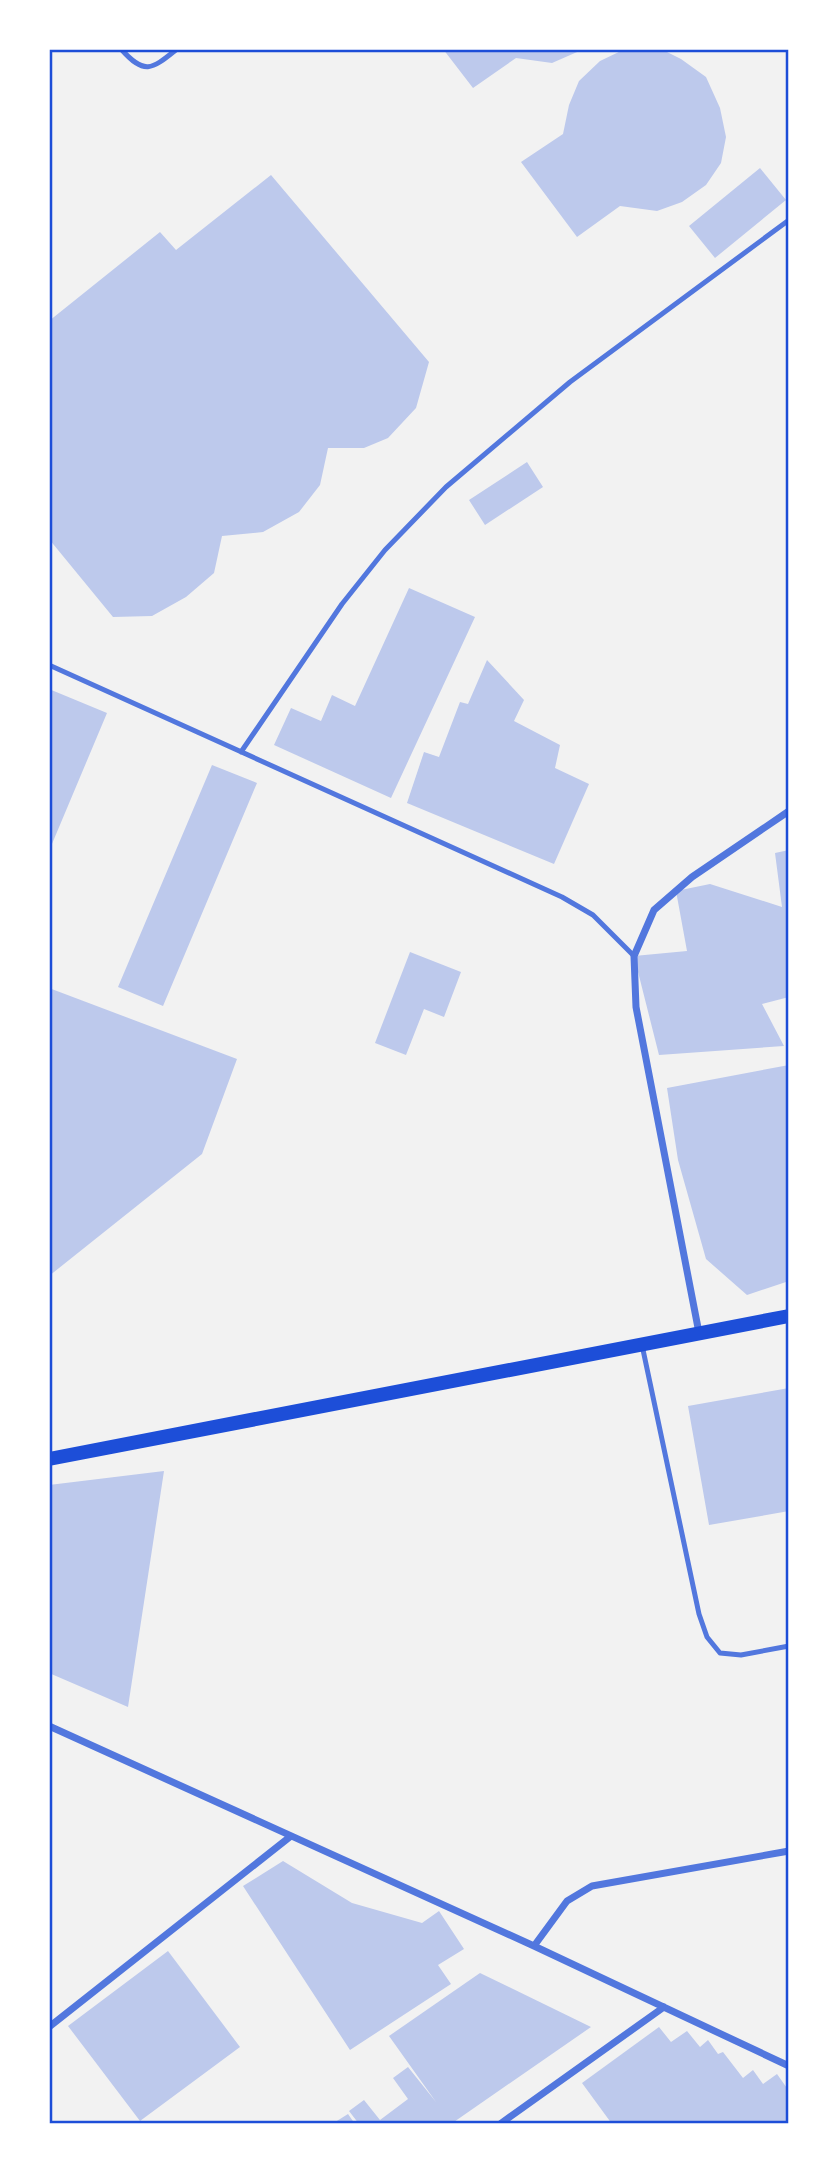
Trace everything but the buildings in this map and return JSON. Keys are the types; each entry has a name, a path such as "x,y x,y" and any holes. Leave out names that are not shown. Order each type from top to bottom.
{"main road":[{"path":"49,1459 789,1316"}],"street":[{"path":"700,1334 636,1007 634,956 654,910 692,877 789,811"},
{"path":"49,1727 534,1946 789,2066"},
{"path":"49,2027 291,1836"},
{"path":"534,1946 567,1901 592,1886 789,1851"},
{"path":"500,2124 664,2007"}],"lane":[{"path":"121,49 135,65 142,67 158,64 177,49"},
{"path":"241,752 342,604 385,550 446,487 570,382 789,220"},
{"path":"49,665 562,897 593,915 634,956"},
{"path":"642,1345 696,1601 707,1637 720,1653 741,1655 789,1646"}]}
